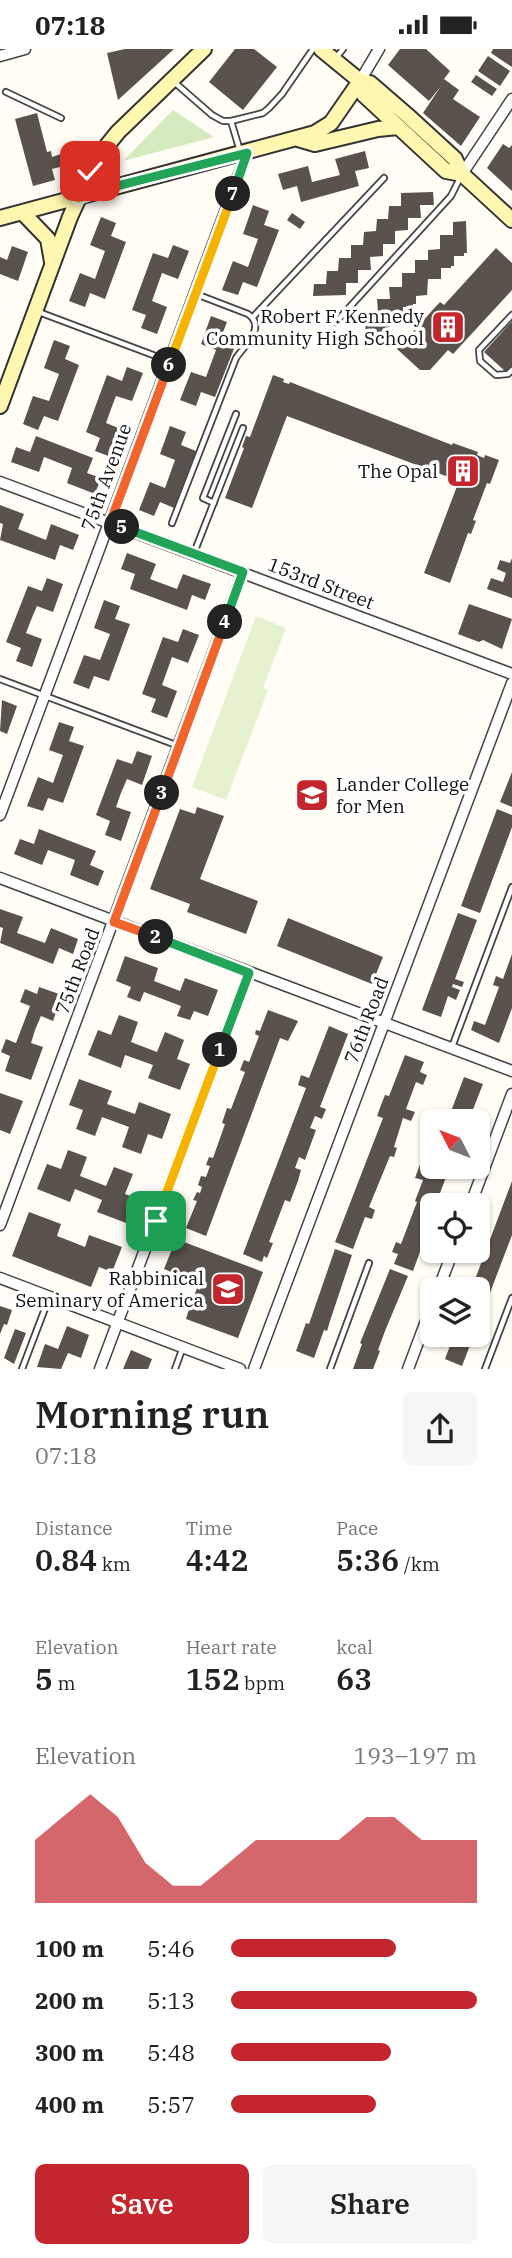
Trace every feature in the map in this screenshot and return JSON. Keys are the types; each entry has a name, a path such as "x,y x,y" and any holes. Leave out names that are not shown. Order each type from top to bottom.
{"main road":[{"path":"0,405 93,165 107,145 136,114 204,49"},
{"path":"321,49 339,54 360,82 363,95 446,171 462,174"},
{"path":"0,218 315,133 331,123 360,82"},
{"path":"360,82 370,83 455,159 462,174 512,220"},
{"path":"298,139 315,144 398,127"},
{"path":"22,212 48,239 52,266"}],"street":[{"path":"0,55 25,49"},
{"path":"360,82 379,49"},
{"path":"462,174 512,99"},
{"name":"75th Avenue","path":"0,815 170,361 244,154"},
{"name":"153rd Street","path":"0,482 512,674"},
{"name":"75th Road","path":"0,1225 243,572"},
{"name":"76th Road","path":"254,1369 512,683"},
{"path":"0,878 512,1071"},
{"path":"100,1369 249,973"},
{"path":"475,1193 512,1094"},
{"path":"0,1278 240,1369"},
{"path":"408,1369 420,1337"}],"lane":[{"path":"173,81 212,115 223,121 231,121 263,113 269,108 313,49"},
{"path":"6,92 61,118"},
{"path":"231,121 244,154"},
{"path":"336,322 451,196 462,174"},
{"path":"253,317 384,178"},
{"path":"172,523 236,358 255,332 256,326 253,317 195,293"},
{"path":"36,311 170,361"},
{"path":"512,315 479,350 480,361 496,375 508,374 512,370"},
{"path":"214,503 203,498 236,414"},
{"path":"194,554 243,428"},
{"path":"0,679 179,746"},
{"path":"452,1048 512,887"},
{"path":"330,1369 369,1263"},
{"path":"22,1369 50,1297"},
{"path":"485,1369 512,1298"},
{"path":"174,1369 183,1347"}],"green space":[{"path":"173,110 214,137 123,161"},
{"path":"256,616 286,628 263,688 268,690 226,800 192,787"}],"building":[{"path":"125,49 174,49 118,100 107,53"},
{"path":"235,49 254,49 277,67 243,110 209,82"},
{"path":"400,49 426,49 450,71 444,79 459,90 453,99 480,117 461,146 423,113 441,86 429,101 388,65"},
{"path":"493,49 512,49 512,67 491,53"},
{"path":"488,56 510,71 500,86 478,71"},
{"path":"476,75 497,89 492,96 471,82"},
{"path":"37,113 47,152 51,151 52,157 61,154 64,166 52,169 55,180 33,186 15,119"},
{"path":"503,144 509,148 512,145 512,191 487,168"},
{"path":"365,151 369,168 355,171 359,186 301,202 297,186 283,190 278,174 308,166 312,182 340,175 335,159"},
{"path":"433,192 434,205 420,205 421,218 408,218 408,230 395,231 395,244 383,244 383,256 370,257 371,270 358,270 358,283 346,283 346,295 313,296 314,284 326,284 327,271 338,271 339,258 351,258 351,245 363,245 364,232 376,231 377,219 388,219 389,206 401,206 401,193"},
{"path":"253,205 269,211 264,225 279,230 257,287 243,282 238,295 222,290 233,261 248,267 258,239 243,234"},
{"path":"292,213 305,222 300,229 287,220"},
{"path":"101,217 116,223 111,236 126,242 105,299 90,293 85,307 69,301 80,273 95,279 105,251 90,245"},
{"path":"466,221 467,253 464,253 464,256 454,256 454,266 451,268 441,268 441,279 428,279 427,295 416,296 416,304 413,304 413,307 403,307 401,320 390,320 390,331 378,334 378,344 366,344 365,313 378,312 377,299 390,299 389,287 402,287 402,273 415,273 415,260 428,260 428,250 440,249 440,235 453,235 453,222"},
{"path":"173,245 189,251 178,279 162,273 152,301 167,307 157,334 141,328 146,315 132,310 153,253 168,258"},
{"path":"12,246 28,252 18,281 0,274 0,257 7,260"},
{"name":"Robert F. Kennedy Community High School","path":"496,248 512,263 512,290 453,354 448,350 430,370 420,370 397,349 440,302 444,305"},
{"path":"211,316 227,322 222,335 237,341 215,397 201,392 196,406 180,400 191,372 206,377 216,350 201,344"},
{"path":"512,321 512,366 506,372 484,352"},
{"path":"54,340 70,346 65,359 79,365 58,421 44,416 38,430 23,424 33,396 49,401 59,374 44,368"},
{"path":"127,367 143,373 132,401 116,396 111,409 106,423 121,429 111,457 95,451 100,438 86,432 107,375 122,381"},
{"name":"The Opal","path":"273,375 284,379 283,382 290,382 452,445 453,443 478,452 477,455 484,458 485,455 499,460 490,484 487,483 473,520 476,521 471,534 468,533 450,583 424,573 459,481 287,416 252,508 225,498 246,436 250,437"},
{"path":"170,426 186,432 181,445 196,451 174,508 160,502 154,516 139,510 150,482 165,488 175,460 160,454"},
{"path":"36,436 93,458 87,473 101,478 95,494 67,483 72,468 44,457 39,472 11,462 16,447 30,452"},
{"path":"0,505 24,514 18,529 46,540 51,524 79,535 73,550 60,545 55,560 0,540 3,524 0,523"},
{"path":"127,553 156,564 150,579 177,589 183,574 211,584 205,600 192,595 187,610 130,589 135,574 121,569"},
{"path":"512,558 512,598 487,589 491,578 503,582 506,573 497,569 500,560 510,563"},
{"path":"47,578 63,584 53,612 37,606 26,633 42,639 32,667 16,661 21,648 6,642 28,586 42,591"},
{"path":"104,600 120,606 115,619 130,624 109,681 94,676 89,689 73,683 84,655 100,660 110,634 94,628"},
{"path":"469,604 512,619 502,649 483,640 479,642 458,634"},
{"path":"183,629 199,635 188,663 172,657 162,685 177,691 167,718 151,712 156,699 142,694 163,637 178,642"},
{"path":"2,700 17,706 7,734 0,731"},
{"path":"59,722 74,727 69,741 84,746 63,803 48,798 43,811 27,806 38,777 53,783 63,755 49,750"},
{"path":"137,751 152,756 142,785 127,779 121,793 116,807 131,812 121,841 105,835 110,821 96,815 117,759 132,764"},
{"path":"512,772 512,807 500,802"},
{"path":"197,807 224,816 200,879 258,901 246,934 187,912 190,904 150,889 180,809 195,814"},
{"path":"497,809 512,815 512,827 480,913 461,906"},
{"path":"39,829 96,851 90,865 104,871 98,886 70,875 75,860 48,850 42,865 14,854 20,839 34,844"},
{"path":"0,909 23,917 17,933 45,943 51,928 78,939 73,954 59,948 53,964 0,943 3,928 0,927"},
{"path":"458,913 477,920 455,979 464,982 462,987 453,984 452,987 460,990 456,1000 448,996 441,1017 422,1010"},
{"path":"288,918 383,957 372,984 277,946"},
{"path":"512,954 512,1008 499,1043 471,1030 474,1021 485,1025 499,987 493,985 496,976 503,979"},
{"path":"125,956 158,968 154,981 180,991 185,978 218,990 208,1016 194,1011 190,1020 177,1016 181,1006 144,992 140,1002 127,997 131,987 116,981"},
{"path":"39,987 62,995 53,1021 41,1016 35,1030 31,1043 43,1047 31,1080 5,1071 10,1056 1,1052 6,1039 16,1043 30,1006 20,1002 25,989 37,994"},
{"path":"268,1010 298,1021 288,1041 280,1038 206,1236 186,1228 197,1201 193,1200 197,1192 200,1193 202,1187 198,1185 201,1176 206,1177 210,1166 206,1165 209,1157 213,1158 225,1124 222,1123 227,1108 231,1109 245,1072 240,1070 244,1060 249,1062 259,1036 255,1034 256,1030 260,1031"},
{"path":"119,1015 138,1022 131,1042 157,1052 165,1032 184,1040 177,1059 190,1064 180,1090 148,1078 153,1065 125,1055 121,1068 88,1055 98,1030 111,1035"},
{"path":"329,1026 348,1034 320,1107 326,1109 322,1119 315,1116 310,1128 316,1130 305,1160 299,1157 295,1168 301,1170 298,1181 290,1202 285,1200 269,1242 273,1243 267,1258 264,1256 262,1262 243,1254 306,1088 298,1085 301,1075 309,1078"},
{"path":"405,1055 424,1062 420,1072 427,1075 423,1085 416,1082 406,1109 415,1112 411,1121 403,1118 394,1147 397,1148 394,1157 390,1156 369,1207 375,1210 372,1219 365,1217 353,1249 335,1242 383,1118 377,1116 381,1105 385,1095 389,1096"},
{"path":"464,1077 483,1084 473,1109 452,1109"},
{"path":"79,1079 112,1091 107,1104 135,1114 139,1102 171,1114 162,1139 148,1134 141,1154 122,1147 129,1127 102,1117 95,1136 76,1129 83,1110 69,1105"},
{"path":"0,1093 23,1101 10,1134 0,1130"},
{"path":"68,1150 87,1157 80,1176 106,1186 114,1167 133,1174 125,1194 139,1199 129,1224 97,1212 102,1200 75,1189 70,1202 37,1189 47,1164 61,1169"},
{"path":"420,1164 420,1179 445,1179 440,1193 420,1193 420,1252 413,1271 394,1264 398,1254 392,1252 396,1242 401,1244 417,1202 415,1201 423,1180 415,1178"},
{"path":"512,1181 512,1235 490,1293 490,1277 476,1277 481,1263 490,1263 490,1239"},
{"path":"29,1212 61,1224 57,1236 85,1247 89,1235 122,1247 112,1272 99,1267 91,1287 12,1256"},
{"name":"Rabbinical Seminary of America","path":"176,1239 263,1272 238,1338 186,1319 189,1309 186,1307 190,1298 193,1299 197,1288 200,1290 202,1284 164,1269"},
{"path":"335,1249 352,1255 327,1331 324,1330 314,1358 296,1351 306,1323 309,1324"},
{"path":"390,1269 408,1276 385,1331 373,1369 353,1369 362,1344 360,1343"},
{"path":"0,1306 12,1310 7,1325 4,1324 0,1334"},
{"path":"67,1326 89,1335 81,1358 68,1353 61,1369 37,1367 45,1344 58,1349"},
{"path":"15,1329 26,1333 14,1364 4,1358"},
{"path":"450,1347 469,1347 462,1366 445,1359"},
{"path":"131,1350 152,1359 148,1369 123,1369"}],"place":[{"name":"Robert F. Kennedy Community High School","path":"448,327"},
{"name":"The Opal","path":"463,471"},
{"name":"Lander College for Men","path":"312,795"},
{"name":"Rabbinical Seminary of America","path":"228,1289"}],"route":[{"path":"90,171 78,198 247,153 110,523 243,572 114,922 249,973 156,1221"}]}
